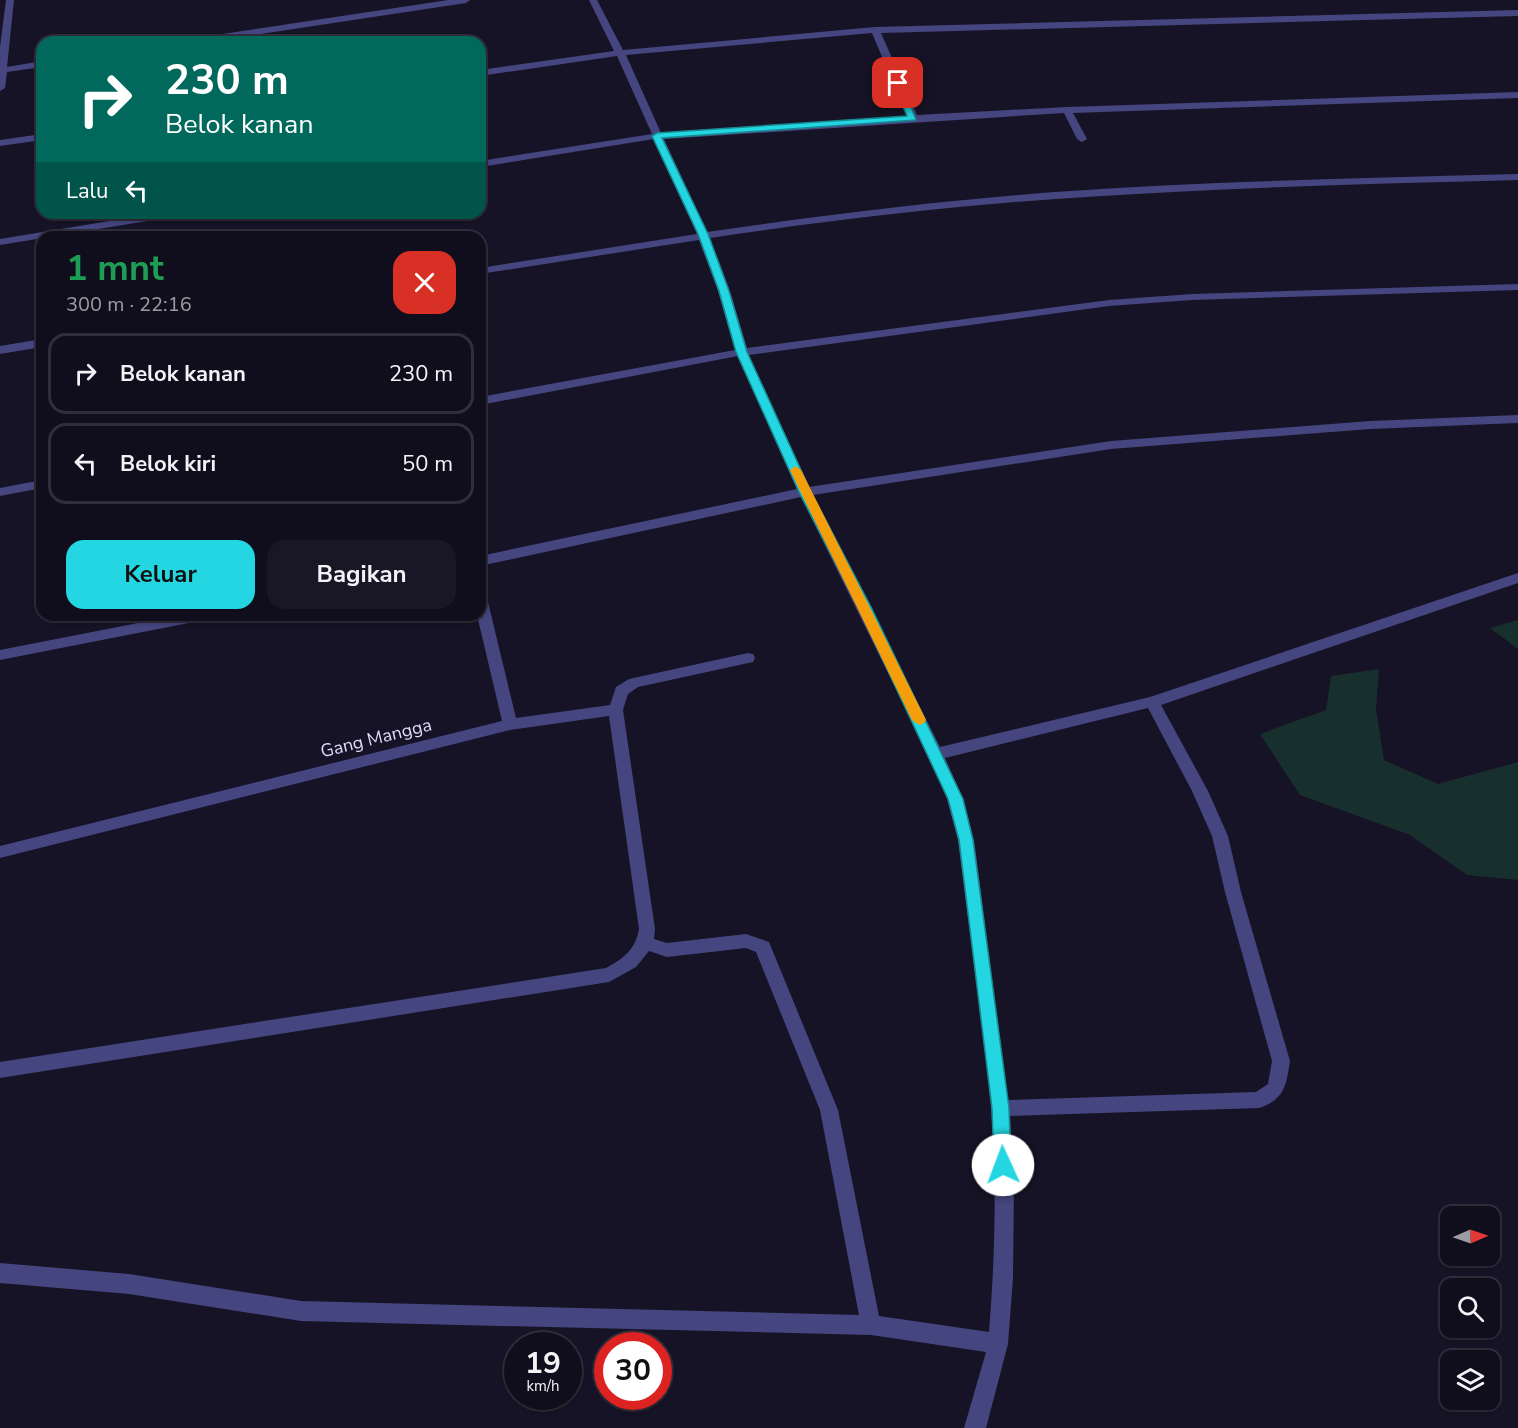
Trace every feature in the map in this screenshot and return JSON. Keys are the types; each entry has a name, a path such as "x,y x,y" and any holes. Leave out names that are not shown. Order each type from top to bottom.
{"street":[{"path":"0,87 4,70 10,0"},
{"path":"229,36 466,0"},
{"path":"593,0 620,52 703,234 724,291 742,352 805,492 936,754 955,799 966,840 1000,1108 1004,1278 998,1344 975,1428"},
{"path":"486,72 620,52 875,30 1518,13"},
{"path":"875,30 913,118"},
{"path":"4,70 36,65"},
{"path":"486,163 657,136 913,118 1067,110 1518,95"},
{"path":"1067,110 1082,139"},
{"path":"0,143 36,138"},
{"path":"486,270 703,234 988,201 1212,185 1518,177"},
{"path":"68,231 141,219"},
{"path":"0,242 36,236"},
{"path":"486,400 742,352 1109,303 1192,297 1518,287"},
{"path":"0,350 36,344"},
{"path":"486,560 805,492 1111,445 1370,426 1518,419"},
{"path":"0,492 36,485"},
{"path":"936,754 1152,702 1518,578"},
{"path":"0,655 173,621"},
{"path":"485,621 510,724"},
{"path":"0,1070 609,975 631,963 646,942 616,710 621,691 634,683 748,658"},
{"path":"1000,1108 1259,1100 1276,1088 1281,1061 1233,892 1220,836 1200,791 1152,702"},
{"name":"Gang Mangga","path":"0,852 510,724 616,710"},
{"path":"646,942 667,950 746,941 763,947 829,1110 871,1325"},
{"path":"0,1273 129,1284 301,1311 871,1325 998,1344"}],"green space":[{"path":"1518,620 1518,649 1490,628"},
{"path":"1379,669 1376,709 1384,760 1438,784 1518,762 1518,880 1467,875 1410,835 1300,795 1260,734 1326,710 1331,676"}],"slow traffic":[{"path":"795,470 919,720"}],"route":[{"path":"898,83 913,118 657,136 703,234 724,291 742,352 805,492 936,754 955,799 966,840 1000,1108 1003,1165"}]}
